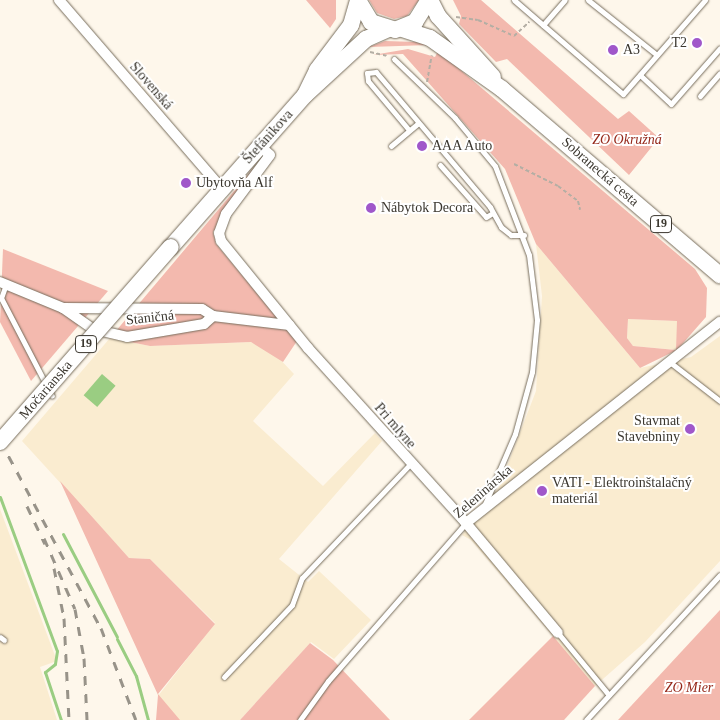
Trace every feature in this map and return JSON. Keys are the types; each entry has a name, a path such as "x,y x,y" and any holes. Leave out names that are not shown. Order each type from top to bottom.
{"main road":[{"name":"19","path":"358,0 366,17 395,29"},
{"name":"19","path":"305,95 317,70 351,25 358,0"},
{"name":"19","path":"305,95 366,39 421,18 430,0"},
{"name":"Sobranecká cesta","path":"430,0 438,16 502,89"},
{"name":"Sobranecká cesta","path":"395,29 430,38 502,89 720,275"},
{"name":"Štefánikova","path":"171,247 305,95"},
{"name":"Močarianska","path":"0,442 171,247"}],"street":[{"name":"Slovenská","path":"59,0 222,189"},
{"name":"Pri mlyne","path":"260,146 270,155 265,166 226,214 219,232 288,325 410,464 466,523 558,633"},
{"name":"Staničná","path":"3,285 62,308 93,329 127,337 204,324 213,316"},
{"name":"Staničná","path":"62,308 202,309 213,316 288,325"},
{"name":"Zeleninárska","path":"466,523 671,363 720,322"}],"lane":[{"path":"514,0 623,94 706,0"},
{"path":"543,25 565,0"},
{"path":"588,0 657,55"},
{"path":"640,75 671,104 720,48"},
{"path":"394,59 426,88 494,166 524,235 537,320 532,372 515,434 483,508"},
{"path":"409,130 368,81 367,73 376,72 490,207 491,214 510,235 524,235"},
{"path":"700,96 720,73"},
{"path":"392,146 418,123"},
{"path":"440,165 486,217 491,214"},
{"path":"3,285 2,298 52,396"},
{"path":"671,363 720,402"},
{"path":"224,677 292,604 302,578 410,464"},
{"name":"Zeleninárska","path":"300,720 328,681 466,523"},
{"path":"586,720 720,575"},
{"path":"558,633 609,695"}],"path":[{"path":"456,16 514,36 533,17"},
{"path":"426,88 433,56 428,50"},
{"path":"368,52 394,59"},
{"path":"514,164 558,186 578,201 580,210"}],"shaded area":[{"path":"536,244 640,368 691,357 720,336 720,561 645,642 595,686 471,540 462,535 499,487 536,391 542,296"},
{"path":"628,319 677,321 677,350 633,346 627,338"},
{"path":"110,338 150,346 251,342 273,352 294,374 253,421 323,486 375,433 382,441 279,559 308,582 319,571 371,620 334,659 311,642 240,720 179,720 158,696 215,623 150,559 129,558 22,441"},
{"path":"102,374 116,386 97,407 84,395"},
{"path":"0,509 57,661 40,667 57,720 0,720"}],"green space":[{"path":"306,0 336,0 336,19 330,28"},
{"path":"369,0 419,0 407,16 394,19 377,13"},
{"name":"ZO Okružná","path":"453,0 481,0 618,119 629,111 659,138 629,175 507,59 496,62 459,24 461,16"},
{"path":"385,41 416,42 429,45 369,47"},
{"path":"408,49 435,57 438,51 695,269 707,288 706,317 677,350 640,368 536,244 505,169 403,54 373,55","holes":["628,319 677,321 676,350 633,346 627,338"]},
{"path":"262,158 213,232 216,244 297,341 283,362 251,342 150,346 110,338"},
{"path":"3,249 108,291 31,381 0,322"},
{"path":"60,481 129,558 150,559 215,624 158,694 180,720 156,720 158,695"},
{"name":"ZO Mier","path":"720,610 720,720 618,720"},
{"path":"553,636 595,686 564,720 469,720"},
{"path":"310,643 333,660 390,720 240,720"}],"waterway":[{"path":"0,497 57,651 55,664 45,672 61,720"},
{"path":"63,534 117,637"},
{"path":"117,639 136,676 148,720"}],"railway":[{"path":"0,440 101,628 136,720"},
{"path":"27,506 45,544"},
{"path":"44,538 75,609 84,658 87,720"},
{"path":"54,568 64,618 69,720"}],"place":[{"name":"T2","path":"697,43"},
{"name":"A3","path":"613,50"},
{"name":"AAA Auto","path":"422,146"},
{"name":"Ubytovňa Alf","path":"186,183"},
{"name":"Nábytok Decora","path":"371,208"},
{"name":"Stavmat Stavebniny","path":"690,429"},
{"name":"VATI - Elektroinštalačný materiál","path":"542,491"}]}
